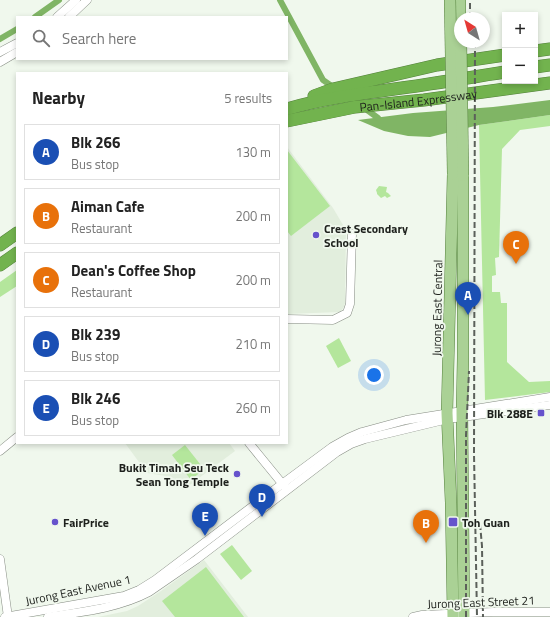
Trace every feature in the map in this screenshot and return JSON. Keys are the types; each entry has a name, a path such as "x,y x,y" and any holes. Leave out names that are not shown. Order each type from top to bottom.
{"highway":[{"path":"538,51 550,49"},
{"path":"288,109 302,104 311,97 437,64 502,55"},
{"path":"538,67 550,65"},
{"name":"Pan-Island Expressway","path":"338,91 354,94 423,86 502,73"},
{"name":"Pan-Island Expressway","path":"288,121 356,107 550,83"},
{"path":"505,89 550,88"},
{"path":"0,241 16,233"},
{"path":"0,245 16,233"},
{"path":"0,265 16,254"}],"main road":[{"name":"Jurong East Central","path":"450,0 458,175 463,358 458,615"},
{"path":"460,0 460,12"},
{"name":"Jurong East Central","path":"458,615 451,503 448,416 458,175 461,48"}],"street":[{"path":"58,16 76,0"},
{"path":"70,16 87,0"},
{"path":"0,52 16,44"},
{"path":"0,62 16,53"},
{"path":"288,319 333,320 347,313 350,304 352,234"},
{"path":"462,413 550,397"},
{"path":"462,413 550,405"},
{"name":"Jurong East Avenue 1","path":"48,617 89,610 139,590 284,487 332,447 348,438 390,424 462,413"},
{"path":"0,451 16,438"},
{"path":"250,444 284,487"},
{"path":"0,559 7,617"},
{"name":"Jurong East Avenue 1","path":"7,617 89,610"},
{"name":"Jurong East Street 21","path":"413,617 493,612 550,612"}],"shaded area":[{"path":"550,100 550,115 479,125 430,137 408,136 384,131 358,120 413,113 493,107"},
{"path":"550,115 550,126 520,130 502,149 499,257 495,258 496,275 492,276 492,292 500,292 501,303 507,303 507,362 529,382 550,381 550,392 485,400 479,125"},
{"name":"Crest Secondary School","path":"288,148 333,208 346,230 345,303 340,312 288,314"},
{"path":"288,151 330,206 291,236 288,232"},
{"path":"379,186 387,187 386,192 391,196 381,198 377,194 376,190"},
{"path":"16,271 16,287 0,297 0,282"},
{"path":"339,338 351,361 338,368 326,346"},
{"path":"126,444 230,444 235,451 183,490 172,477 147,473"},
{"path":"185,445 204,469 191,480 172,455"},
{"path":"232,545 252,571 241,580 220,554"},
{"path":"204,560 248,617 98,617 127,611 138,606"},
{"path":"206,567 244,617 175,617 162,601"}],"waterway":[{"path":"36,16 59,0"},
{"path":"280,0 323,80 336,89"},
{"path":"0,39 16,30"},
{"path":"363,107 378,118"}],"railway":[{"path":"470,0 470,12"},
{"path":"475,48 474,454 477,617"},
{"path":"466,617 466,435 469,371"},
{"path":"480,524 482,546 483,617"}],"place":[{"name":"Crest Secondary School","path":"316,235"},
{"name":"Dean's Coffee Shop","path":"516,264"},
{"name":"Blk 266","path":"468,315"},
{"name":"Blk 288E","path":"541,413"},
{"name":"Bukit Timah Seu Teck Sean Tong Temple","path":"237,474"},
{"name":"Blk 239","path":"262,517"},
{"name":"FairPrice","path":"55,522"},
{"name":"Toh Guan","path":"453,522"},
{"name":"Blk 246","path":"205,536"},
{"name":"Aiman Cafe","path":"426,543"}]}
